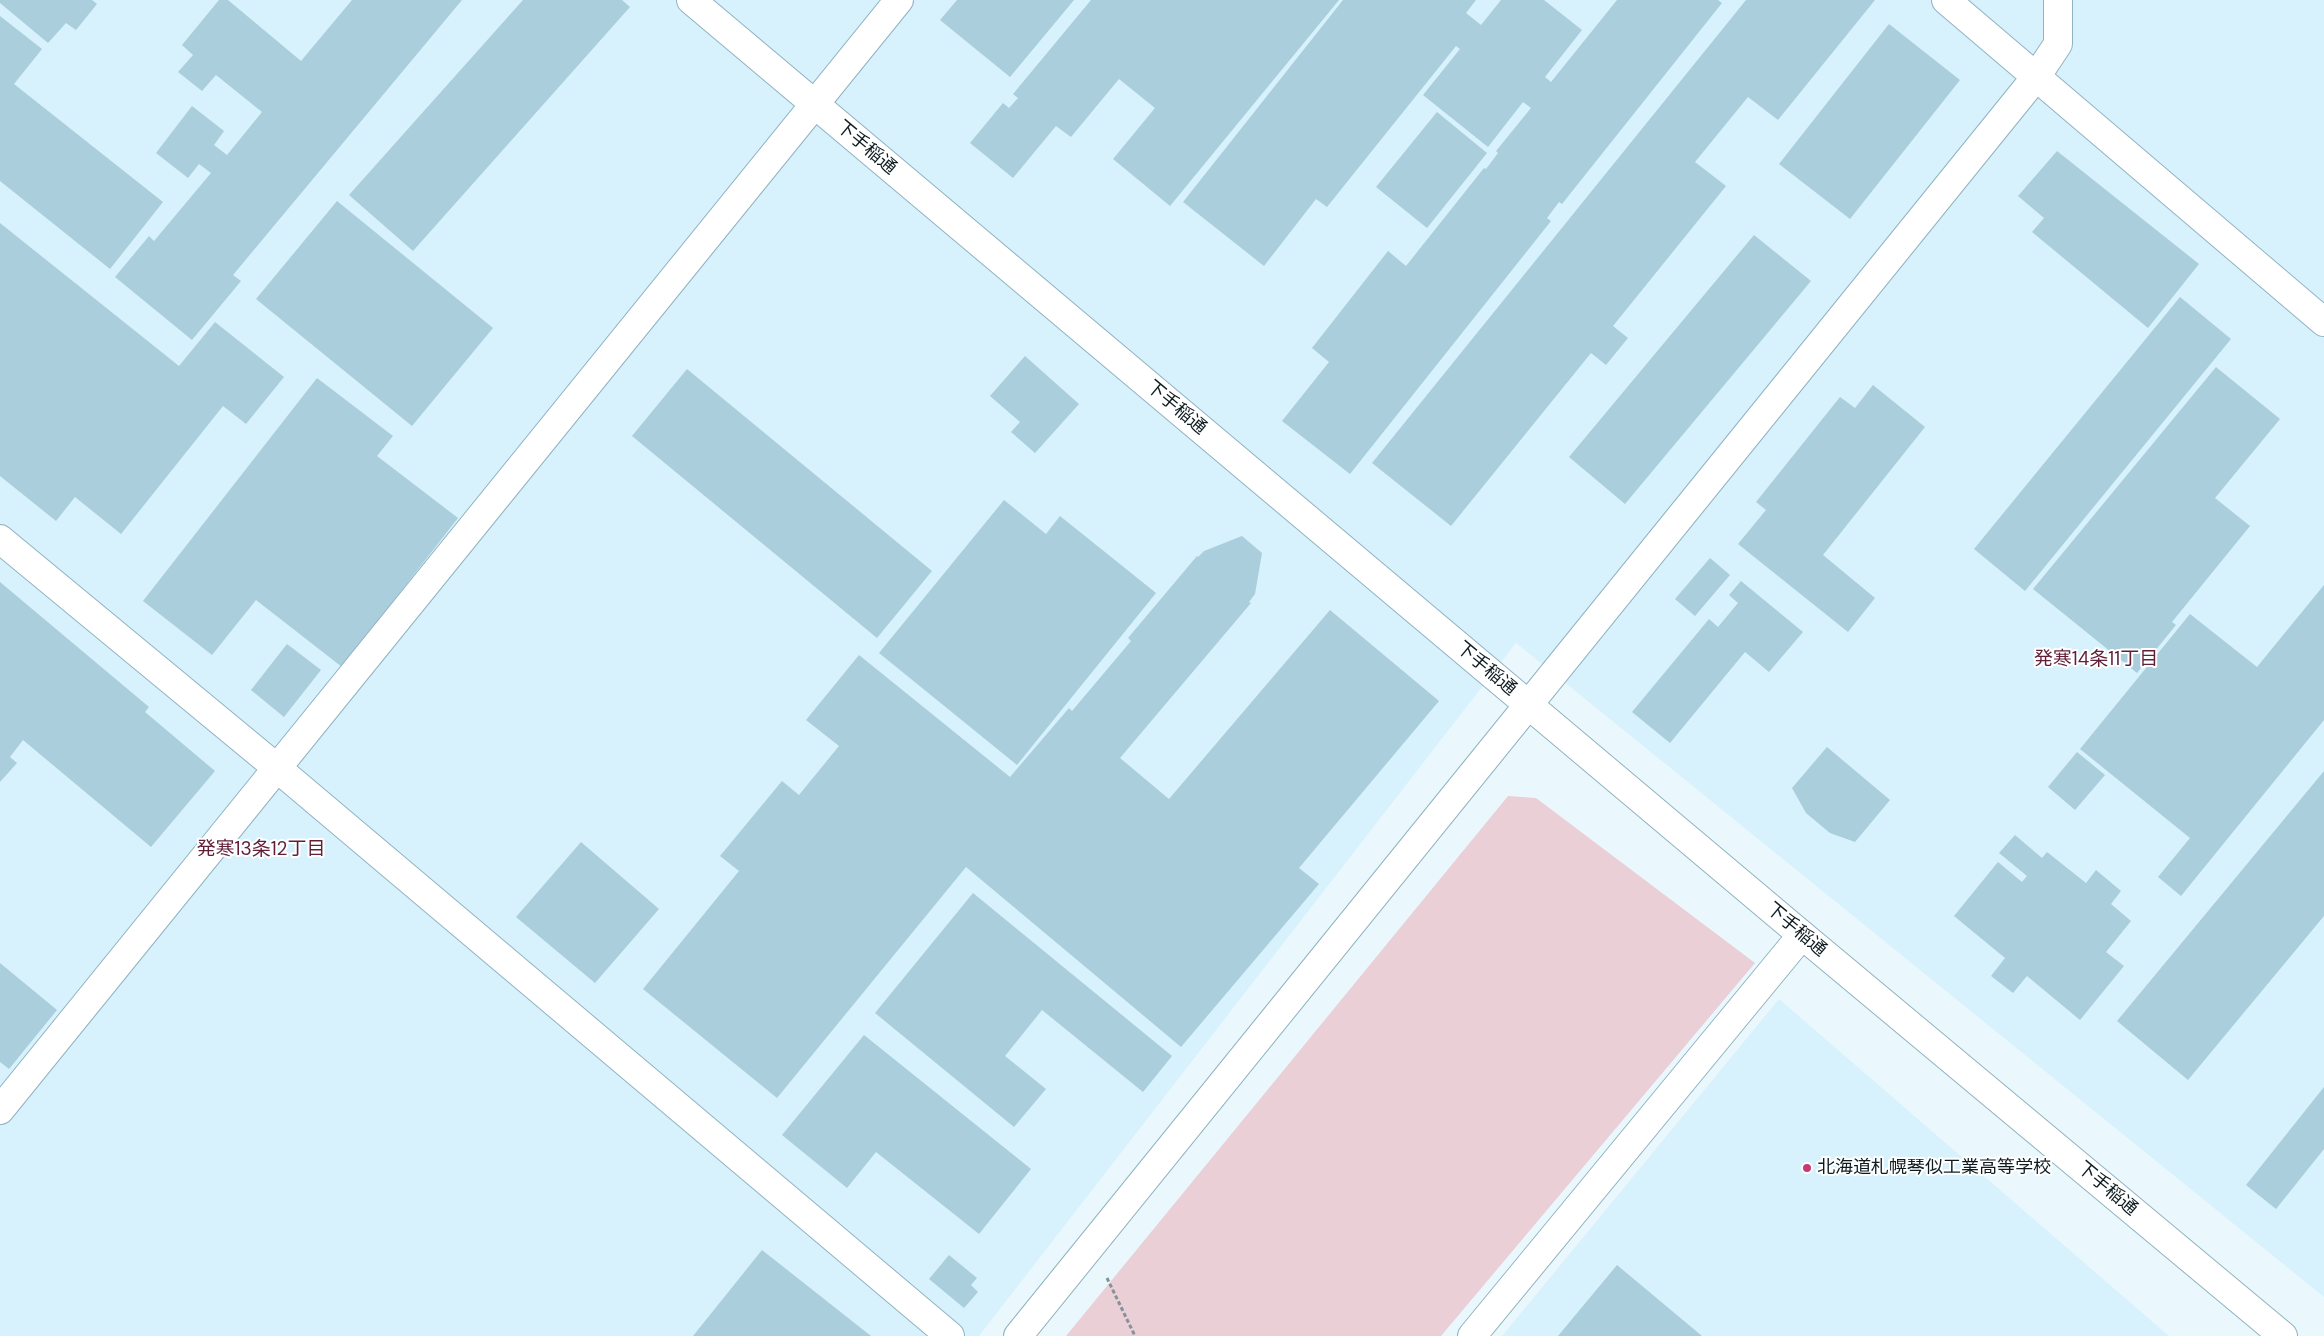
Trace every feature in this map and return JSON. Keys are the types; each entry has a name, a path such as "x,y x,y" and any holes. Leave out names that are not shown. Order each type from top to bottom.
{"street":[{"name":"下手稲通","path":"691,0 1802,935 2283,1336"},
{"path":"0,1110 899,0"},
{"path":"1946,0 2324,322"},
{"path":"1018,1336 2036,77 2058,44 2058,0"},
{"path":"0,539 277,768 950,1336"},
{"path":"1472,1336 1802,935"}],"path":[{"path":"1091,1246 1135,1336"}],"shaded area":[{"path":"0,0 2324,0 2324,1297 1516,643 979,1336 0,1336"},
{"path":"1508,796 1536,798 1755,963 1441,1336 1066,1336"},
{"name":"北海道札幌琴似工業高等学校","path":"1779,999 2169,1336 1502,1336"}],"building":[{"path":"0,0 92,0 97,4 76,30 66,23 48,43 0,3"},
{"path":"219,0 228,0 301,61 352,0 462,0 233,275 241,281 192,340 115,277 149,236 154,241 211,173 199,164 188,178 156,153 192,106 224,131 214,145 227,155 262,112 216,75 202,91 178,72 193,55 182,45"},
{"path":"523,0 622,0 630,7 413,251 349,195"},
{"path":"957,0 1074,0 1010,77 940,20"},
{"path":"1091,0 1339,0 1170,206 1113,159 1155,108 1119,79 1071,137 1056,126 1013,178 970,143 1003,103 1009,108 1018,98 1013,94"},
{"path":"1343,0 1476,0 1466,13 1481,25 1501,0 1544,0 1582,30 1545,77 1551,82 1617,0 1718,0 1722,3 1562,204 1559,202 1547,218 1551,221 1350,474 1282,421 1329,362 1312,348 1388,251 1406,266 1484,168 1486,169 1498,153 1496,151 1531,108 1523,102 1488,147 1423,95 1460,49 1456,46 1327,207 1316,199 1264,266 1183,202"},
{"path":"1746,0 1875,0 1778,120 1748,97 1695,162 1726,186 1613,326 1628,338 1606,365 1591,353 1451,526 1372,463"},
{"path":"0,16 42,49 14,84 163,202 110,269 0,181"},
{"path":"1889,24 1960,80 1850,219 1779,164"},
{"path":"1437,112 1487,153 1427,228 1376,187"},
{"path":"2057,151 2199,264 2148,328 2032,232 2044,218 2018,196"},
{"path":"337,201 493,328 412,426 256,299"},
{"path":"0,223 179,366 215,322 284,377 246,424 223,406 121,534 75,497 56,521 0,476"},
{"path":"1754,235 1811,281 1625,504 1569,457"},
{"path":"2180,297 2231,339 2025,591 1974,549"},
{"path":"1025,356 1079,404 1035,453 1011,432 1020,422 990,396"},
{"path":"2216,367 2280,419 2215,498 2250,526 2172,622 2176,625 2137,673 2033,589"},
{"path":"687,369 932,571 877,638 632,436"},
{"path":"317,378 393,436 377,456 458,518 342,667 256,600 212,655 143,601"},
{"path":"1873,385 1925,427 1823,555 1875,598 1848,632 1738,544 1766,510 1756,502 1840,397 1855,408"},
{"path":"1004,500 1046,534 1060,516 1156,593 1017,765 879,653"},
{"path":"1242,536 1262,553 1255,594 1249,602 1251,603 1120,758 1169,799 1330,610 1439,701 1299,868 1319,884 1181,1047 966,867 777,1098 643,989 739,871 720,856 782,781 799,795 839,746 806,720 859,655 1010,777 1069,708 1072,711 1131,641 1128,638 1197,556 1204,551"},
{"path":"1710,558 1730,575 1695,616 1675,599"},
{"path":"1741,581 1803,632 1769,672 1745,652 1670,743 1632,712 1709,619 1718,627 1738,603 1729,595"},
{"path":"0,582 149,707 145,712 215,771 151,847 23,740 10,757 17,763 0,782"},
{"path":"2324,585 2324,720 2181,896 2158,877 2190,838 2080,749 2190,614 2257,667"},
{"path":"287,644 321,670 284,717 251,690"},
{"path":"1827,747 1890,800 1855,842 1830,833 1806,813 1792,788"},
{"path":"2077,752 2105,775 2075,810 2048,787"},
{"path":"2324,771 2324,916 2188,1080 2117,1021"},
{"path":"2015,835 2042,858 2047,852 2086,883 2096,870 2121,891 2111,904 2131,921 2106,952 2124,966 2080,1020 2027,976 2013,993 1991,976 2005,958 1954,916 1998,862 2022,882 2027,876 1999,853"},
{"path":"581,842 659,909 595,983 516,917"},
{"path":"973,893 1172,1056 1143,1092 1042,1010 1005,1056 1046,1089 1014,1127 875,1013"},
{"path":"0,963 57,1010 9,1069 0,1062"},
{"path":"864,1035 1031,1169 979,1234 876,1152 847,1188 782,1135"},
{"path":"2324,1087 2324,1149 2276,1209 2246,1185"},
{"path":"762,1250 871,1336 693,1336"},
{"path":"949,1255 977,1278 971,1285 978,1292 964,1308 929,1279"},
{"path":"1617,1265 1702,1336 1558,1336"}],"place":[{"name":"北海道札幌琴似工業高等学校","path":"1807,1168"}],"district":[{"name":"発寒14条11丁目","path":"2096,660"},
{"name":"発寒13条12丁目","path":"261,850"}]}
